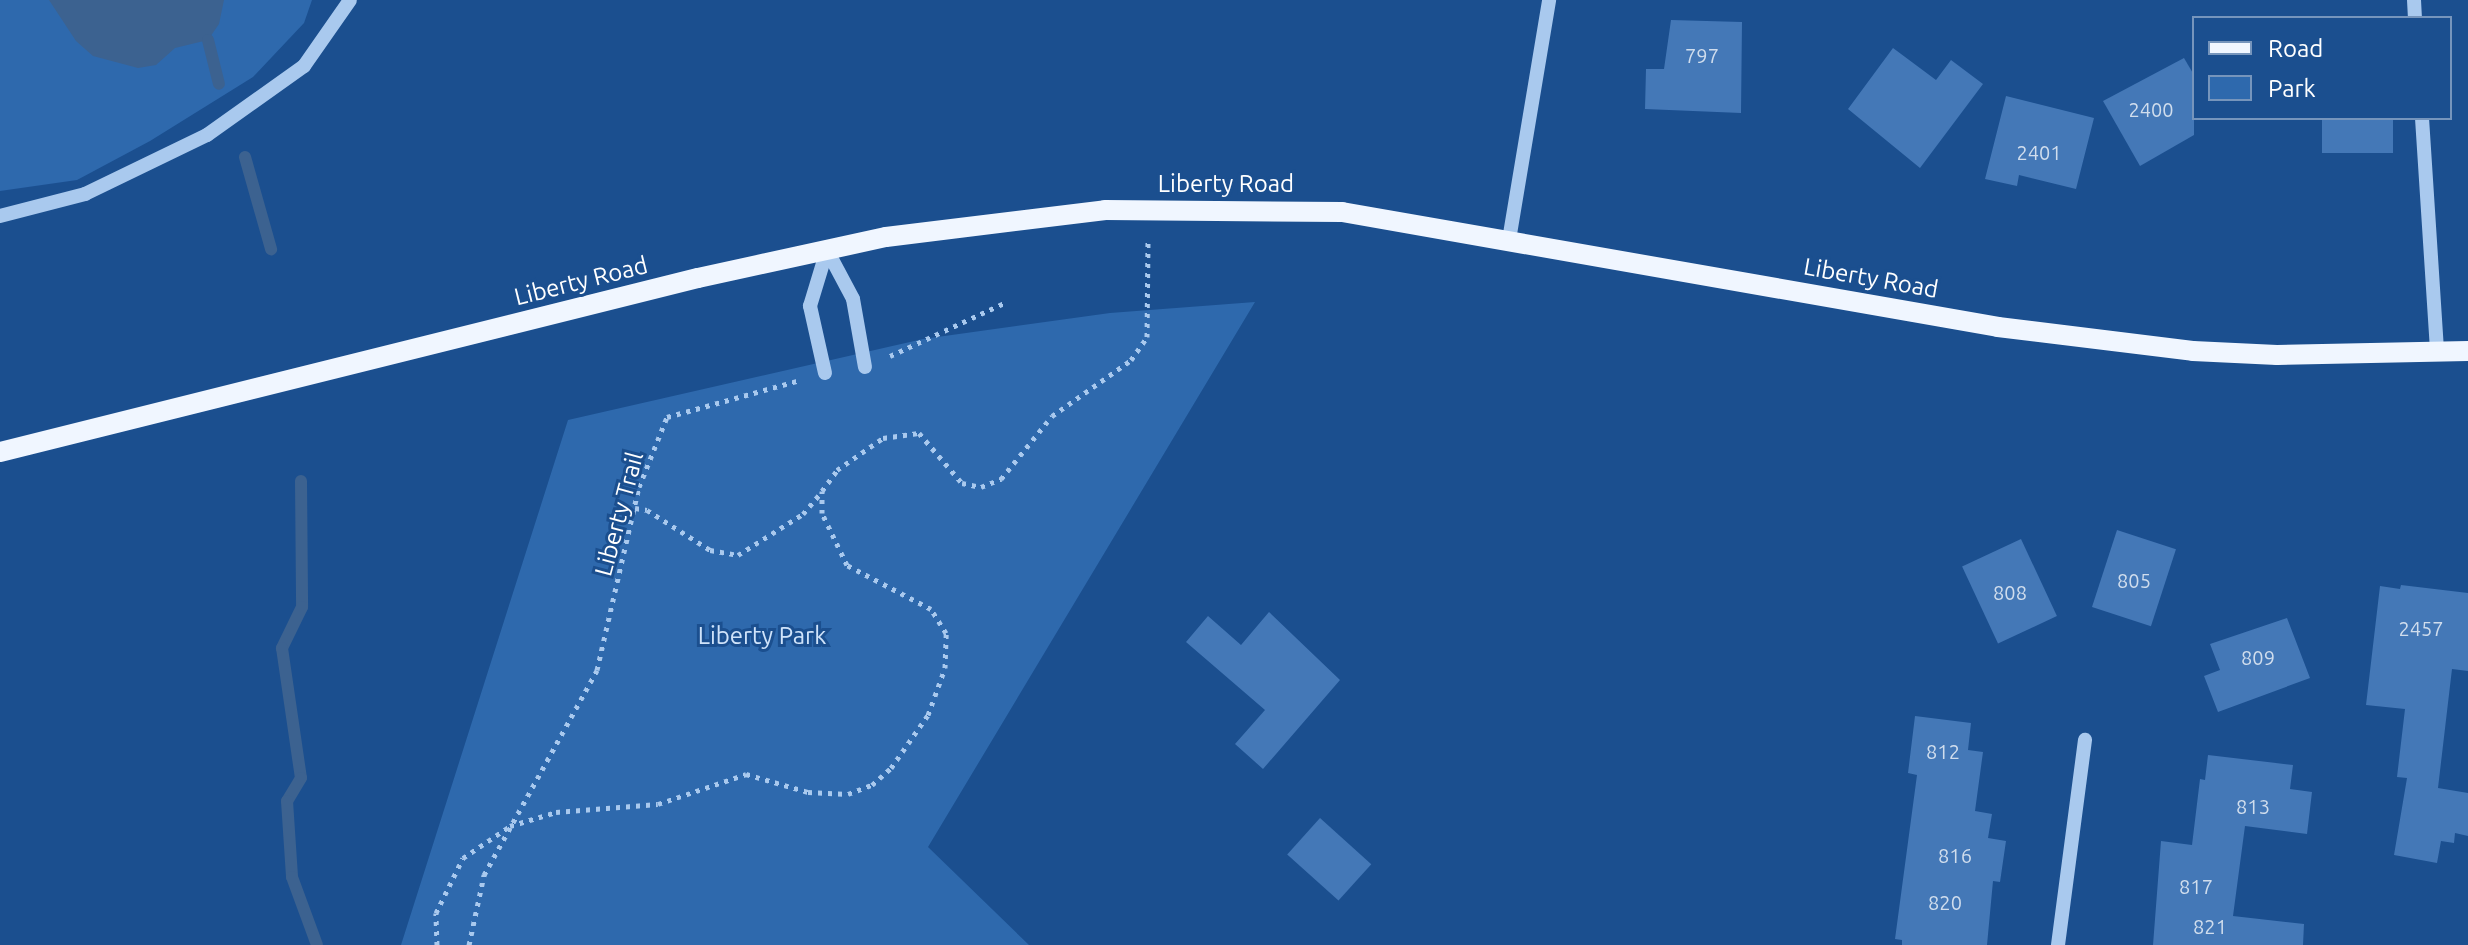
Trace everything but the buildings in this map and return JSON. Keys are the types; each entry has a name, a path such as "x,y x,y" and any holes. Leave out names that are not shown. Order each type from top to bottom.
{"main road":[{"name":"Liberty Road","path":"0,452 827,250 1000,223 1149,210 1342,212 1998,327 2193,351 2468,351"}],"street":[{"path":"0,216 85,194 207,135 304,66 350,0"},
{"path":"1509,240 1549,0"},
{"path":"2422,120 2437,352"},
{"path":"827,250 853,299 865,367"},
{"path":"825,373 810,306 827,250"},
{"path":"2058,945 2085,740"}],"path":[{"path":"635,508 647,510 710,550 738,555 803,514 837,470 883,438 919,433 962,483 981,487 1001,479 1052,416 1131,360 1147,337 1149,210"},
{"path":"865,367 1004,303"},
{"name":"Liberty Trail","path":"469,945 484,875 597,670 635,508 667,417 825,373"},
{"path":"437,945 436,913 463,858 510,826 556,812 658,804 746,774 808,792 848,794 872,785 891,768 928,715 945,668 946,633 931,609 847,565 822,513 822,491"}],"green space":[{"path":"0,0 312,0 304,23 253,77 150,141 77,180 0,191"},
{"name":"Liberty Park","path":"1255,302 928,847 1029,945 401,945 568,420 923,339 1110,313"}],"shaded area":[{"path":"49,0 224,0 219,24 208,40 175,48 156,65 138,68 93,56 76,41"}],"waterway":[{"path":"208,40 219,84"},
{"path":"245,157 271,249"},
{"path":"301,481 302,607 282,648 301,778 287,801 292,877 317,945"}]}
